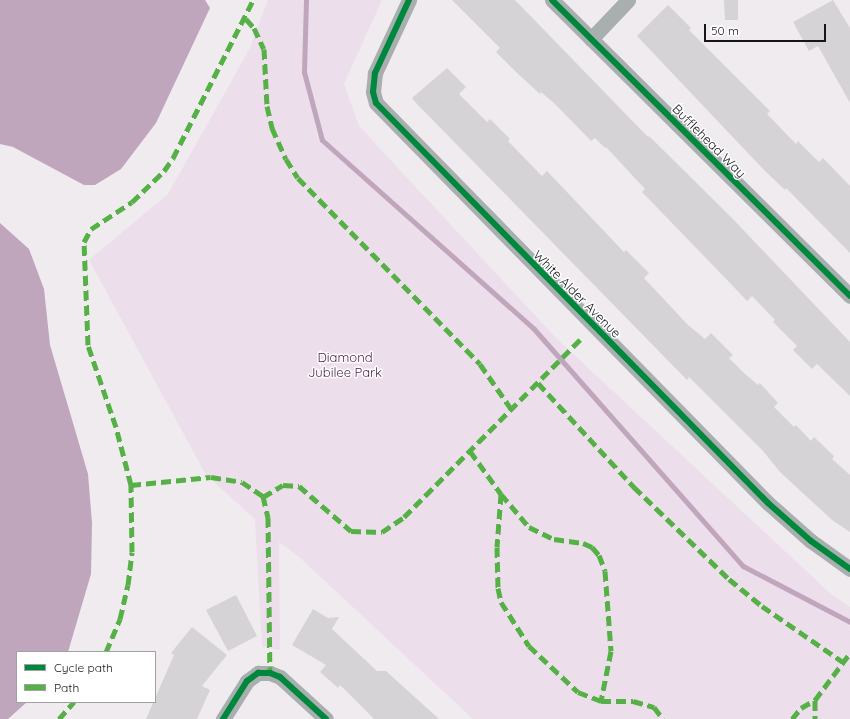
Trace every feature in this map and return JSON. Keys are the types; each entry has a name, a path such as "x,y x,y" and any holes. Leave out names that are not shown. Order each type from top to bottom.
{"street":[{"name":"White Alder Avenue","path":"409,0 375,73 373,92 376,103 768,503 811,541 850,569"},
{"name":"Bufflehead Way","path":"552,0 850,296"},
{"path":"591,39 628,0"},
{"path":"224,719 247,681 258,673 264,673 280,677 326,719"}],"green space":[{"name":"Diamond Jubilee Park","path":"268,0 382,0 344,84 359,126 556,338 832,595 850,607 850,719 473,719 298,556 279,542 280,650 262,647 255,519 206,475 89,260 168,194 250,48"}],"shaded area":[{"path":"0,0 205,0 210,8 156,123 121,169 95,185 84,185 13,147 0,144"},
{"path":"0,223 29,249 44,289 50,345 88,474 92,523 91,574 68,651 16,651 16,703 26,703 8,719 0,719"}],"building":[{"path":"452,0 515,0 648,137 649,136 732,218 850,342 850,396 817,364 812,369 793,350 797,346 773,322 775,320 752,296 747,301 642,192 645,189 606,147 605,148 595,138 591,141 555,104 541,92 540,94 516,72 496,52 500,48"},
{"path":"724,0 738,0 738,20 725,20"},
{"path":"833,0 850,28 850,103 818,46 809,51 793,22"},
{"path":"668,5 691,28 689,30 770,111 767,114 796,144 798,141 819,162 823,158 850,186 850,253 786,188 785,190 764,170 637,36"},
{"path":"447,68 466,87 459,94 487,122 490,119 510,139 508,141 542,176 547,171 624,252 626,250 649,273 644,278 688,325 705,339 711,333 733,355 729,358 758,385 760,383 778,403 774,407 794,427 796,425 811,441 814,437 834,456 832,459 850,475 850,532 832,520 780,472 763,451 689,377 687,380 417,104 412,98"},
{"path":"236,595 257,636 228,651 206,610"},
{"path":"313,609 328,618 339,617 332,629 377,671 386,671 439,719 374,719 340,685 338,688 320,672 326,665 292,645"},
{"path":"192,627 227,655 202,686 210,690 197,719 146,719 153,703 156,703 156,696 174,655 171,653"}],"waterway":[{"path":"306,0 304,72 322,140 534,329 743,566 850,622"}],"marked path":[{"path":"106,651 120,619 128,585 132,552 131,485 116,427 88,345 84,242 91,229 132,202 164,171 173,158 253,0"},
{"path":"246,19 254,28 264,49 267,106 272,128 286,159 298,178 480,364 512,410"},
{"path":"263,497 283,485 299,486 351,531 382,532 404,517 580,340"},
{"path":"538,383 634,487 729,579 762,606 843,662"},
{"path":"470,451 501,494 497,547 498,588 501,602 529,646 578,692 601,701 633,701 654,707 663,719"},
{"path":"131,485 211,477 242,482 263,496 268,517 270,673"},
{"path":"501,494 529,527 554,539 583,543 592,547 599,555 605,571 611,651 601,701"},
{"path":"792,719 801,708 815,700 850,653"},
{"path":"815,700 815,719"},
{"path":"59,719 73,703"}],"cycle path":[{"path":"409,0 375,73 373,92 376,103 768,503 811,541 850,569"},
{"path":"552,0 850,296"},
{"path":"223,719 247,681 258,673 270,673 280,677 326,719"}]}
